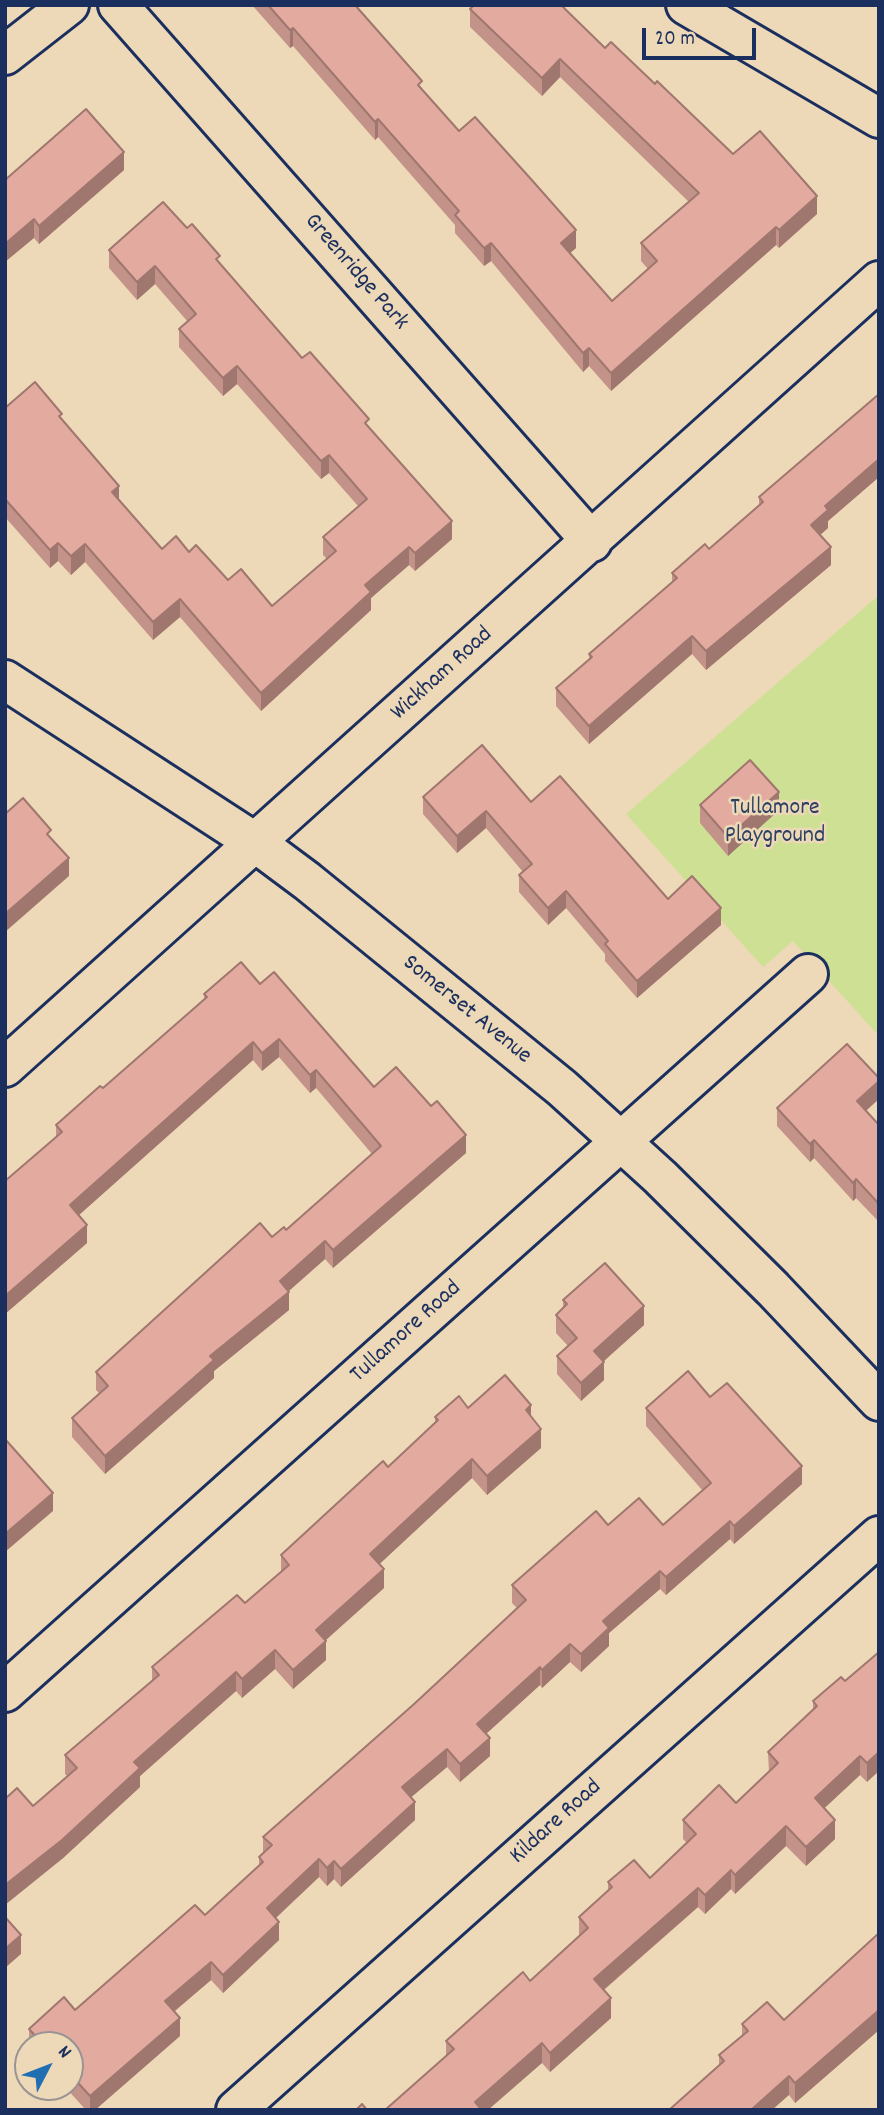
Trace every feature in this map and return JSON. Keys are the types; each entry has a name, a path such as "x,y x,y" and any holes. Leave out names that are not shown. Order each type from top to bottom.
{"street":[{"path":"5,55 69,5"},
{"name":"Greenridge Park","path":"118,5 592,542"},
{"path":"686,5 879,118"},
{"name":"Wickham Road","path":"5,1067 592,542 879,281"},
{"name":"Somerset Avenue","path":"5,680 256,843 551,1080 621,1142 774,1289 879,1401"},
{"name":"Tullamore Road","path":"5,1692 808,974"},
{"name":"Kildare Road","path":"236,2110 879,1536"}],"green space":[{"name":"Tullamore Playground","path":"879,595 879,1036 793,941 763,967 626,814"}],"building":[{"path":"268,5 355,5 422,81 418,85 459,131 475,117 576,230 561,243 612,301 657,261 641,243 699,193 560,59 542,78 470,9 474,5 561,5 605,48 611,42 655,84 657,81 733,154 760,131 817,196 779,230 776,227 611,373 589,348 583,353 491,243 484,248 455,215 459,211 378,119 375,122 293,28 290,30"},
{"path":"86,109 124,152 39,226 34,219 5,244 5,180"},
{"path":"163,202 187,228 192,224 220,256 216,259 302,358 310,352 369,419 365,423 452,521 415,553 409,547 365,585 371,592 261,693 180,599 153,622 85,544 71,556 58,543 50,550 5,499 5,408 35,382 62,414 59,416 119,486 112,492 162,549 176,536 189,552 196,545 228,580 241,569 272,606 336,551 323,537 367,499 329,455 321,461 237,366 223,378 179,329 196,314 155,266 137,282 109,250"},
{"path":"879,394 879,459 825,506 828,510 811,525 831,547 706,651 692,636 589,726 556,688 592,657 589,654 677,578 672,573 705,544 709,549 763,502 759,497"},
{"path":"482,745 531,802 560,776 668,899 692,876 721,908 637,981 605,944 608,941 566,891 548,908 519,875 532,864 486,811 457,836 423,797"},
{"path":"750,760 779,792 728,837 700,805"},
{"path":"23,798 51,830 47,834 69,858 5,914 5,814"},
{"path":"241,962 260,984 274,972 374,1087 396,1067 431,1106 437,1101 466,1135 333,1250 325,1241 280,1281 289,1292 210,1356 214,1360 105,1456 72,1418 108,1386 96,1372 260,1223 272,1237 284,1227 286,1230 381,1146 316,1070 310,1075 279,1039 262,1053 253,1042 70,1205 87,1225 5,1296 5,1181 62,1132 56,1125 100,1086 103,1088 207,997 204,994"},
{"path":"847,1044 879,1078 857,1101 879,1125 879,1204 856,1179 853,1183 814,1140 810,1144 777,1108"},
{"path":"605,1263 644,1306 594,1351 604,1362 581,1383 557,1356 577,1338 556,1315 567,1304 563,1300"},
{"path":"688,1371 710,1397 727,1383 802,1466 734,1526 730,1521 666,1577 660,1571 603,1621 609,1628 581,1654 570,1644 542,1670 540,1667 477,1724 490,1738 460,1764 447,1749 402,1787 415,1802 341,1869 334,1861 327,1868 319,1859 267,1908 279,1922 223,1975 211,1962 165,2001 180,2018 90,2096 84,2089 84,2031 29,2029 64,1997 75,2010 195,1905 205,1915 263,1862 259,1857 272,1845 263,1837 413,1705 526,1600 512,1585 596,1511 608,1525 639,1498 663,1525 711,1483 646,1408"},
{"path":"505,1375 531,1405 526,1410 541,1429 487,1476 472,1459 370,1554 384,1569 316,1630 326,1641 293,1670 275,1650 242,1679 236,1672 134,1762 140,1768 62,1840 5,1885 5,1799 17,1788 33,1806 77,1768 65,1755 159,1675 152,1667 237,1595 245,1603 289,1565 281,1555 383,1461 388,1467 438,1420 435,1417 459,1396 468,1408"},
{"path":"5,1439 53,1493 5,1534"},
{"path":"879,1652 879,1752 867,1763 860,1756 815,1798 835,1820 806,1847 786,1826 735,1875 731,1870 705,1895 698,1888 594,1979 611,1998 550,2053 542,2043 475,2102 482,2110 385,2110 454,2049 446,2041 523,1972 530,1981 588,1928 579,1917 612,1887 608,1882 634,1860 650,1878 696,1834 683,1820 719,1785 736,1803 778,1763 768,1752 817,1706 813,1701 841,1677 845,1681"},
{"path":"5,1917 21,1935 5,1949"},
{"path":"879,1933 879,2010 795,2083 789,2076 751,2110 669,2110 724,2061 719,2055 748,2031 742,2024 767,2002 784,2020"},
{"path":"362,2104 367,2110 356,2110"}]}
